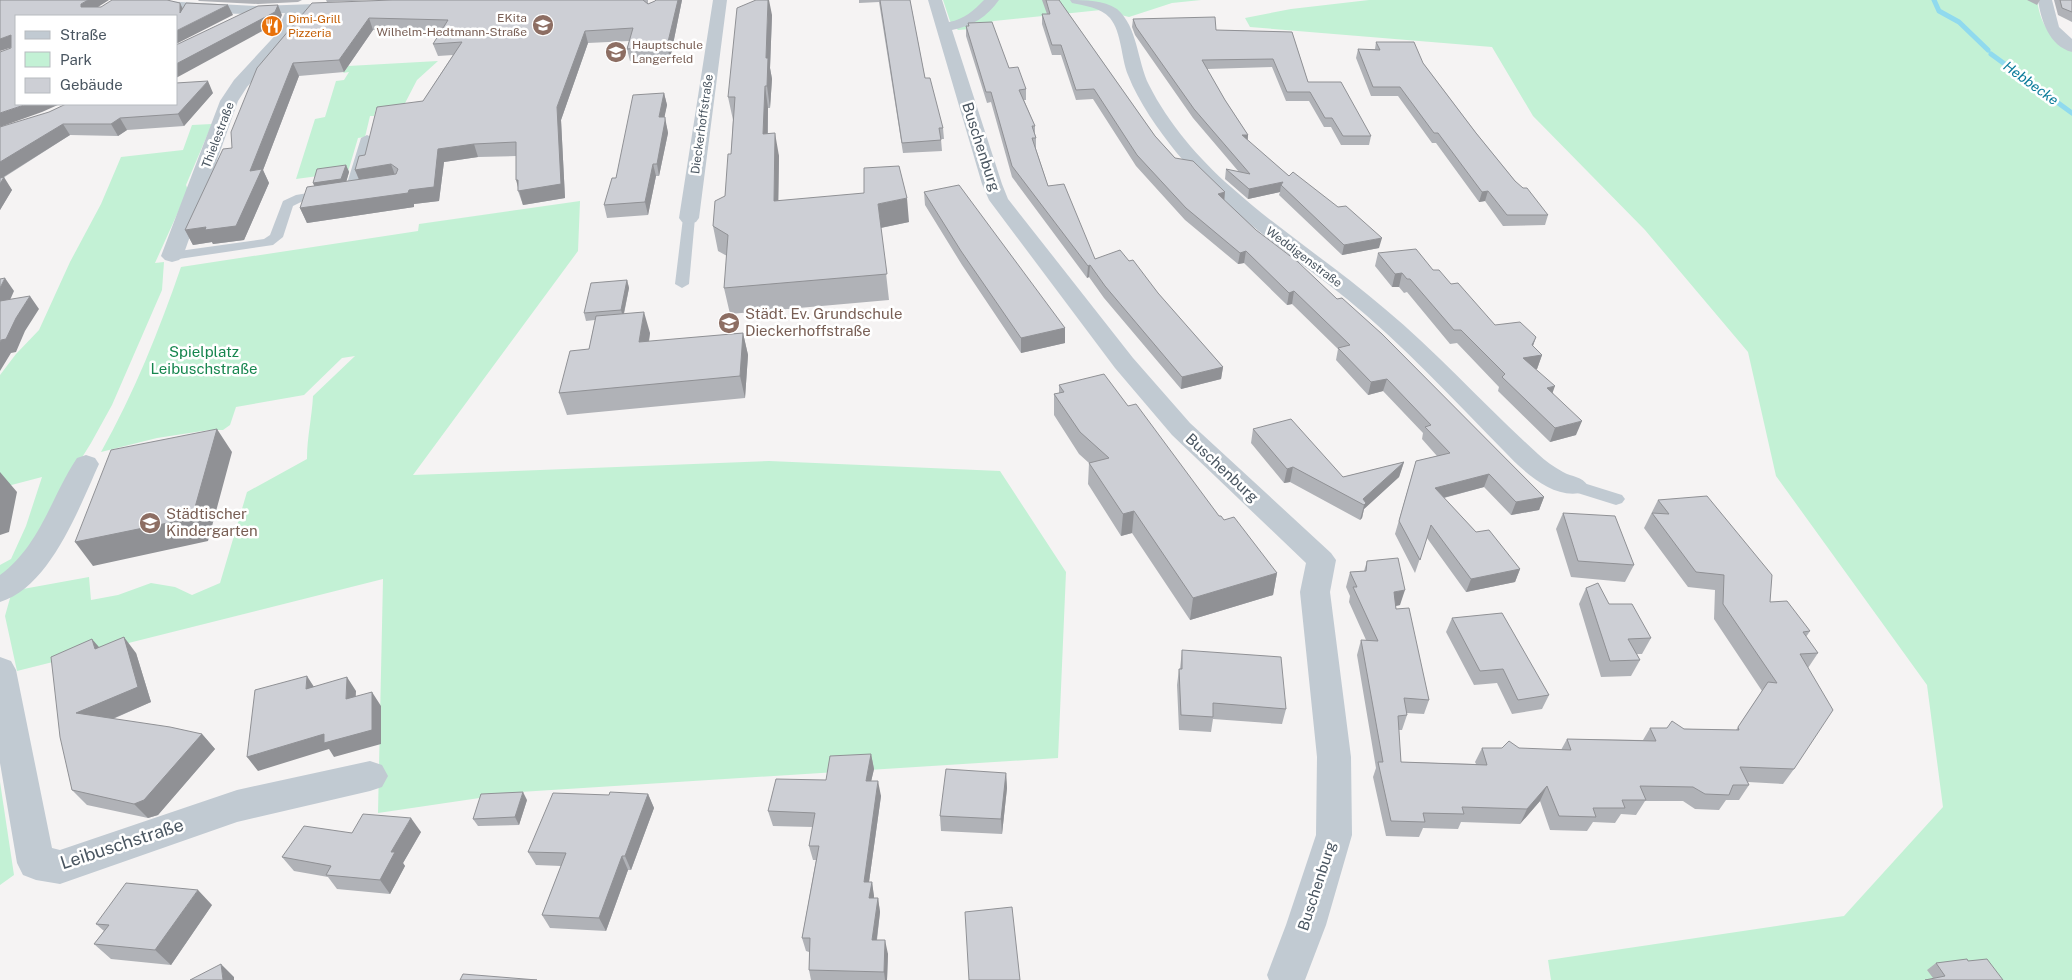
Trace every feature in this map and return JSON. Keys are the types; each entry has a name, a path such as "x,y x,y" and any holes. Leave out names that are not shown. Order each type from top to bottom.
{"street":[{"path":"150,0 258,10 309,4 354,7"},
{"name":"Dieckerhoffstraße","path":"689,218 720,0"},
{"name":"Buschenburg","path":"935,0 999,200 1124,363 1181,429 1321,560 1315,592 1334,757 1334,835 1306,925 1287,974"},
{"path":"943,28 965,23 975,17 992,0"},
{"name":"Weddigenstraße","path":"1077,0 1109,9 1118,18 1137,77 1164,123 1193,160 1232,200 1262,226 1362,302 1403,338 1530,462 1553,478 1574,486"},
{"path":"2045,0 2048,23 2058,36 2072,47"},
{"name":"Thielestraße","path":"172,256 230,101 240,84 291,28 288,22 291,16 309,4"},
{"path":"234,22 258,10"},
{"path":"0,590 16,581 44,546 86,464"},
{"name":"Leibuschstraße","path":"0,670 36,863 60,867 236,806 370,776"}],"lane":[{"path":"351,190 367,138"},
{"path":"172,256 268,242 276,237 287,204 300,198 369,187"},
{"path":"682,284 689,218"},
{"path":"1574,486 1616,499"}],"green space":[{"path":"943,0 1201,0 1172,3 1129,17 1101,10 994,21 971,29 958,30 950,21"},
{"path":"1369,0 2037,0 2041,17 2052,36 2072,52 2072,980 1551,980 1548,960 1844,916 1943,807 1927,685 1776,476 1748,352 1645,230 1533,116 1492,47 1250,27 1245,18 1291,9"},
{"path":"438,61 417,80 403,107 376,109 374,116 370,116 365,137 358,138 348,172 296,179 315,119 325,117 336,81 344,80 349,72 343,73 348,66"},
{"path":"212,124 186,185 188,190 155,263 164,262 162,290 112,405 58,496 29,555 0,585 0,565 11,559 26,526 42,477 0,488 0,375 16,354 39,330 70,262 101,204 121,157 183,150 192,125"},
{"name":"Spielplatz Leibuschstraße","path":"580,201 578,251 413,475 769,461 1000,471 1066,572 1058,758 520,792 378,813 383,579 17,671 5,616 12,591 89,577 91,600 118,595 151,583 175,587 192,595 220,583 247,492 307,459 313,396 355,356 342,358 304,395 236,407 230,425 223,430 209,430 157,438 101,452 145,361 181,267 418,231 419,224"},
{"path":"0,782 14,875 0,885"}],"building":[{"path":"0,0 88,0 81,4 81,7 101,7 112,0 167,0 180,3 180,13 186,3 228,5 178,30 178,15 15,15 15,105 24,105 0,113 0,52 11,48 11,35 0,39"},
{"path":"392,0 643,0 648,4 656,0 678,0 667,46 627,49 633,28 585,31 557,107 561,184 518,191 518,180 516,180 516,142 474,144 438,149 434,187 409,190 408,193 300,208 307,187 396,174 398,169 391,164 355,170 359,156 365,155 377,107 423,101 462,42 433,44 448,20 369,18 339,60 293,63 250,171 262,169 236,226 205,230 206,227 185,230 223,149 232,148 231,132 257,68 312,3"},
{"path":"756,0 768,0 767,86 765,86 763,134 775,133 774,201 864,193 864,168 899,166 907,198 878,204 887,274 724,288 728,235 713,226 715,201 725,196 728,154 731,154 735,97 728,97 737,8"},
{"path":"880,0 910,0 925,78 930,78 943,128 939,128 941,140 902,143"},
{"path":"1046,0 1059,0 1155,136 1175,158 1193,161 1225,192 1218,194 1256,230 1298,262 1337,299 1342,298 1382,334 1544,497 1516,502 1489,474 1435,488 1476,532 1489,530 1520,569 1471,579 1431,525 1420,560 1399,521 1416,461 1450,453 1425,427 1431,425 1387,379 1371,382 1338,348 1350,345 1294,291 1289,293 1246,251 1240,253 1186,208 1137,155 1094,89 1076,90 1061,45 1052,45 1042,14 1050,14"},
{"path":"2060,0 2072,0 2072,12 2062,8"},
{"path":"278,5 275,12 178,63 178,44 258,6"},
{"path":"1215,17 1216,30 1292,32 1308,82 1341,82 1371,136 1343,136 1332,118 1325,118 1310,92 1287,92 1273,59 1202,60 1248,135 1242,135 1289,176 1293,172 1338,207 1346,206 1382,238 1344,245 1281,185 1283,182 1249,189 1226,169 1250,174 1194,109 1136,27 1133,19"},
{"path":"992,22 1009,68 1018,67 1026,89 1019,90 1035,126 1032,126 1036,138 1032,138 1048,186 1064,184 1095,259 1120,250 1129,261 1133,260 1158,293 1223,367 1182,377 1105,286 1090,265 1088,266 1012,166 991,92 986,92 966,26 969,26 968,23"},
{"path":"1376,42 1414,42 1423,63 1476,133 1515,181 1523,188 1527,188 1548,215 1507,215 1488,191 1482,192 1438,133 1434,133 1400,87 1373,87 1358,49 1380,50"},
{"path":"208,81 178,114 120,118 111,124 63,124 0,162 0,127 49,112 64,105 178,105 178,83"},
{"path":"664,93 659,117 665,117 665,121 657,164 653,164 645,202 604,205 612,178 616,178 633,95"},
{"path":"346,165 341,179 313,183 317,169"},
{"path":"959,185 1065,328 1021,338 961,251 924,192"},
{"path":"1416,249 1433,270 1439,270 1451,284 1458,283 1495,325 1520,322 1536,337 1532,345 1542,355 1523,358 1555,386 1547,388 1582,421 1555,428 1502,377 1505,374 1461,330 1454,330 1410,279 1407,279 1402,273 1395,274 1378,253"},
{"path":"5,278 0,288 0,279"},
{"path":"627,280 621,310 584,313 591,283"},
{"path":"30,296 16,318 6,339 0,342 0,301"},
{"path":"644,312 639,342 743,333 740,376 559,393 570,351 589,349 596,316"},
{"path":"1104,374 1128,406 1136,404 1219,516 1224,520 1234,517 1277,573 1193,598 1134,511 1123,514 1089,463 1109,458 1080,432 1054,394 1064,392 1059,385"},
{"path":"1291,419 1343,477 1404,462 1363,499 1366,503 1364,505 1293,467 1287,469 1253,429"},
{"path":"217,429 192,518 75,542 111,450"},
{"path":"1707,496 1772,575 1770,602 1787,601 1810,631 1803,632 1818,653 1800,654 1833,710 1794,769 1740,767 1749,785 1733,785 1729,795 1705,794 1693,787 1640,786 1646,800 1622,800 1625,808 1593,808 1596,817 1559,816 1547,786 1527,809 1462,807 1464,814 1423,813 1425,822 1391,821 1378,762 1383,762 1361,640 1378,641 1353,587 1357,587 1350,572 1366,571 1367,561 1398,558 1405,590 1394,592 1396,609 1409,608 1429,700 1404,698 1407,715 1398,716 1401,762 1487,765 1482,748 1502,748 1509,741 1519,748 1571,750 1567,739 1656,741 1650,728 1667,728 1672,721 1684,729 1739,730 1738,727 1768,682 1777,683 1723,604 1724,575 1696,572 1652,513 1669,514 1658,500"},
{"path":"1563,513 1615,516 1634,565 1578,561"},
{"path":"1598,583 1609,604 1632,604 1651,638 1628,639 1640,660 1610,661 1586,588"},
{"path":"1502,613 1549,695 1518,700 1503,669 1480,671 1452,618"},
{"path":"124,637 138,687 76,713 170,727 202,734 144,800 134,804 72,790 60,737 51,657 92,639 95,649"},
{"path":"1182,650 1281,657 1286,709 1213,703 1213,717 1181,715 1179,669 1182,669"},
{"path":"307,676 306,689 347,677 346,699 372,692 372,730 324,743 324,734 247,757 255,690"},
{"path":"871,754 866,781 878,781 864,882 872,882 869,898 878,898 872,940 885,940 884,972 809,970 810,938 802,938 819,846 809,846 815,813 768,811 776,779 826,780 830,756"},
{"path":"946,769 1006,773 1001,819 940,816"},
{"path":"523,792 515,817 473,819 481,794"},
{"path":"610,792 648,794 599,918 542,915 566,853 528,852 553,793 609,795"},
{"path":"363,814 411,818 391,852 395,852 380,880 326,875 331,866 282,857 304,826 352,833"},
{"path":"126,883 198,890 155,950 94,944 109,925 96,924"},
{"path":"1012,907 1020,980 969,980 965,912"},
{"path":"1967,959 1968,961 1987,959 2003,980 1925,980 1945,976 1936,963"},
{"path":"221,964 223,980 190,980"},
{"path":"463,974 537,980 460,980"}],"waterway":[{"name":"Hebbecke","path":"1934,0 1939,11 1959,22 1988,50"},
{"name":"Hebbecke","path":"1991,54 2072,113"}],"place":[{"name":"EKita Wilhelm-Hedtmann-Straße","path":"543,25"},
{"name":"Dimi-Grill Pizzeria","path":"272,26"},
{"name":"Hauptschule Langerfeld","path":"616,52"},
{"name":"Städt. Ev. Grundschule Dieckerhoffstraße","path":"729,323"},
{"name":"Städtischer Kindergarten","path":"150,523"}]}
